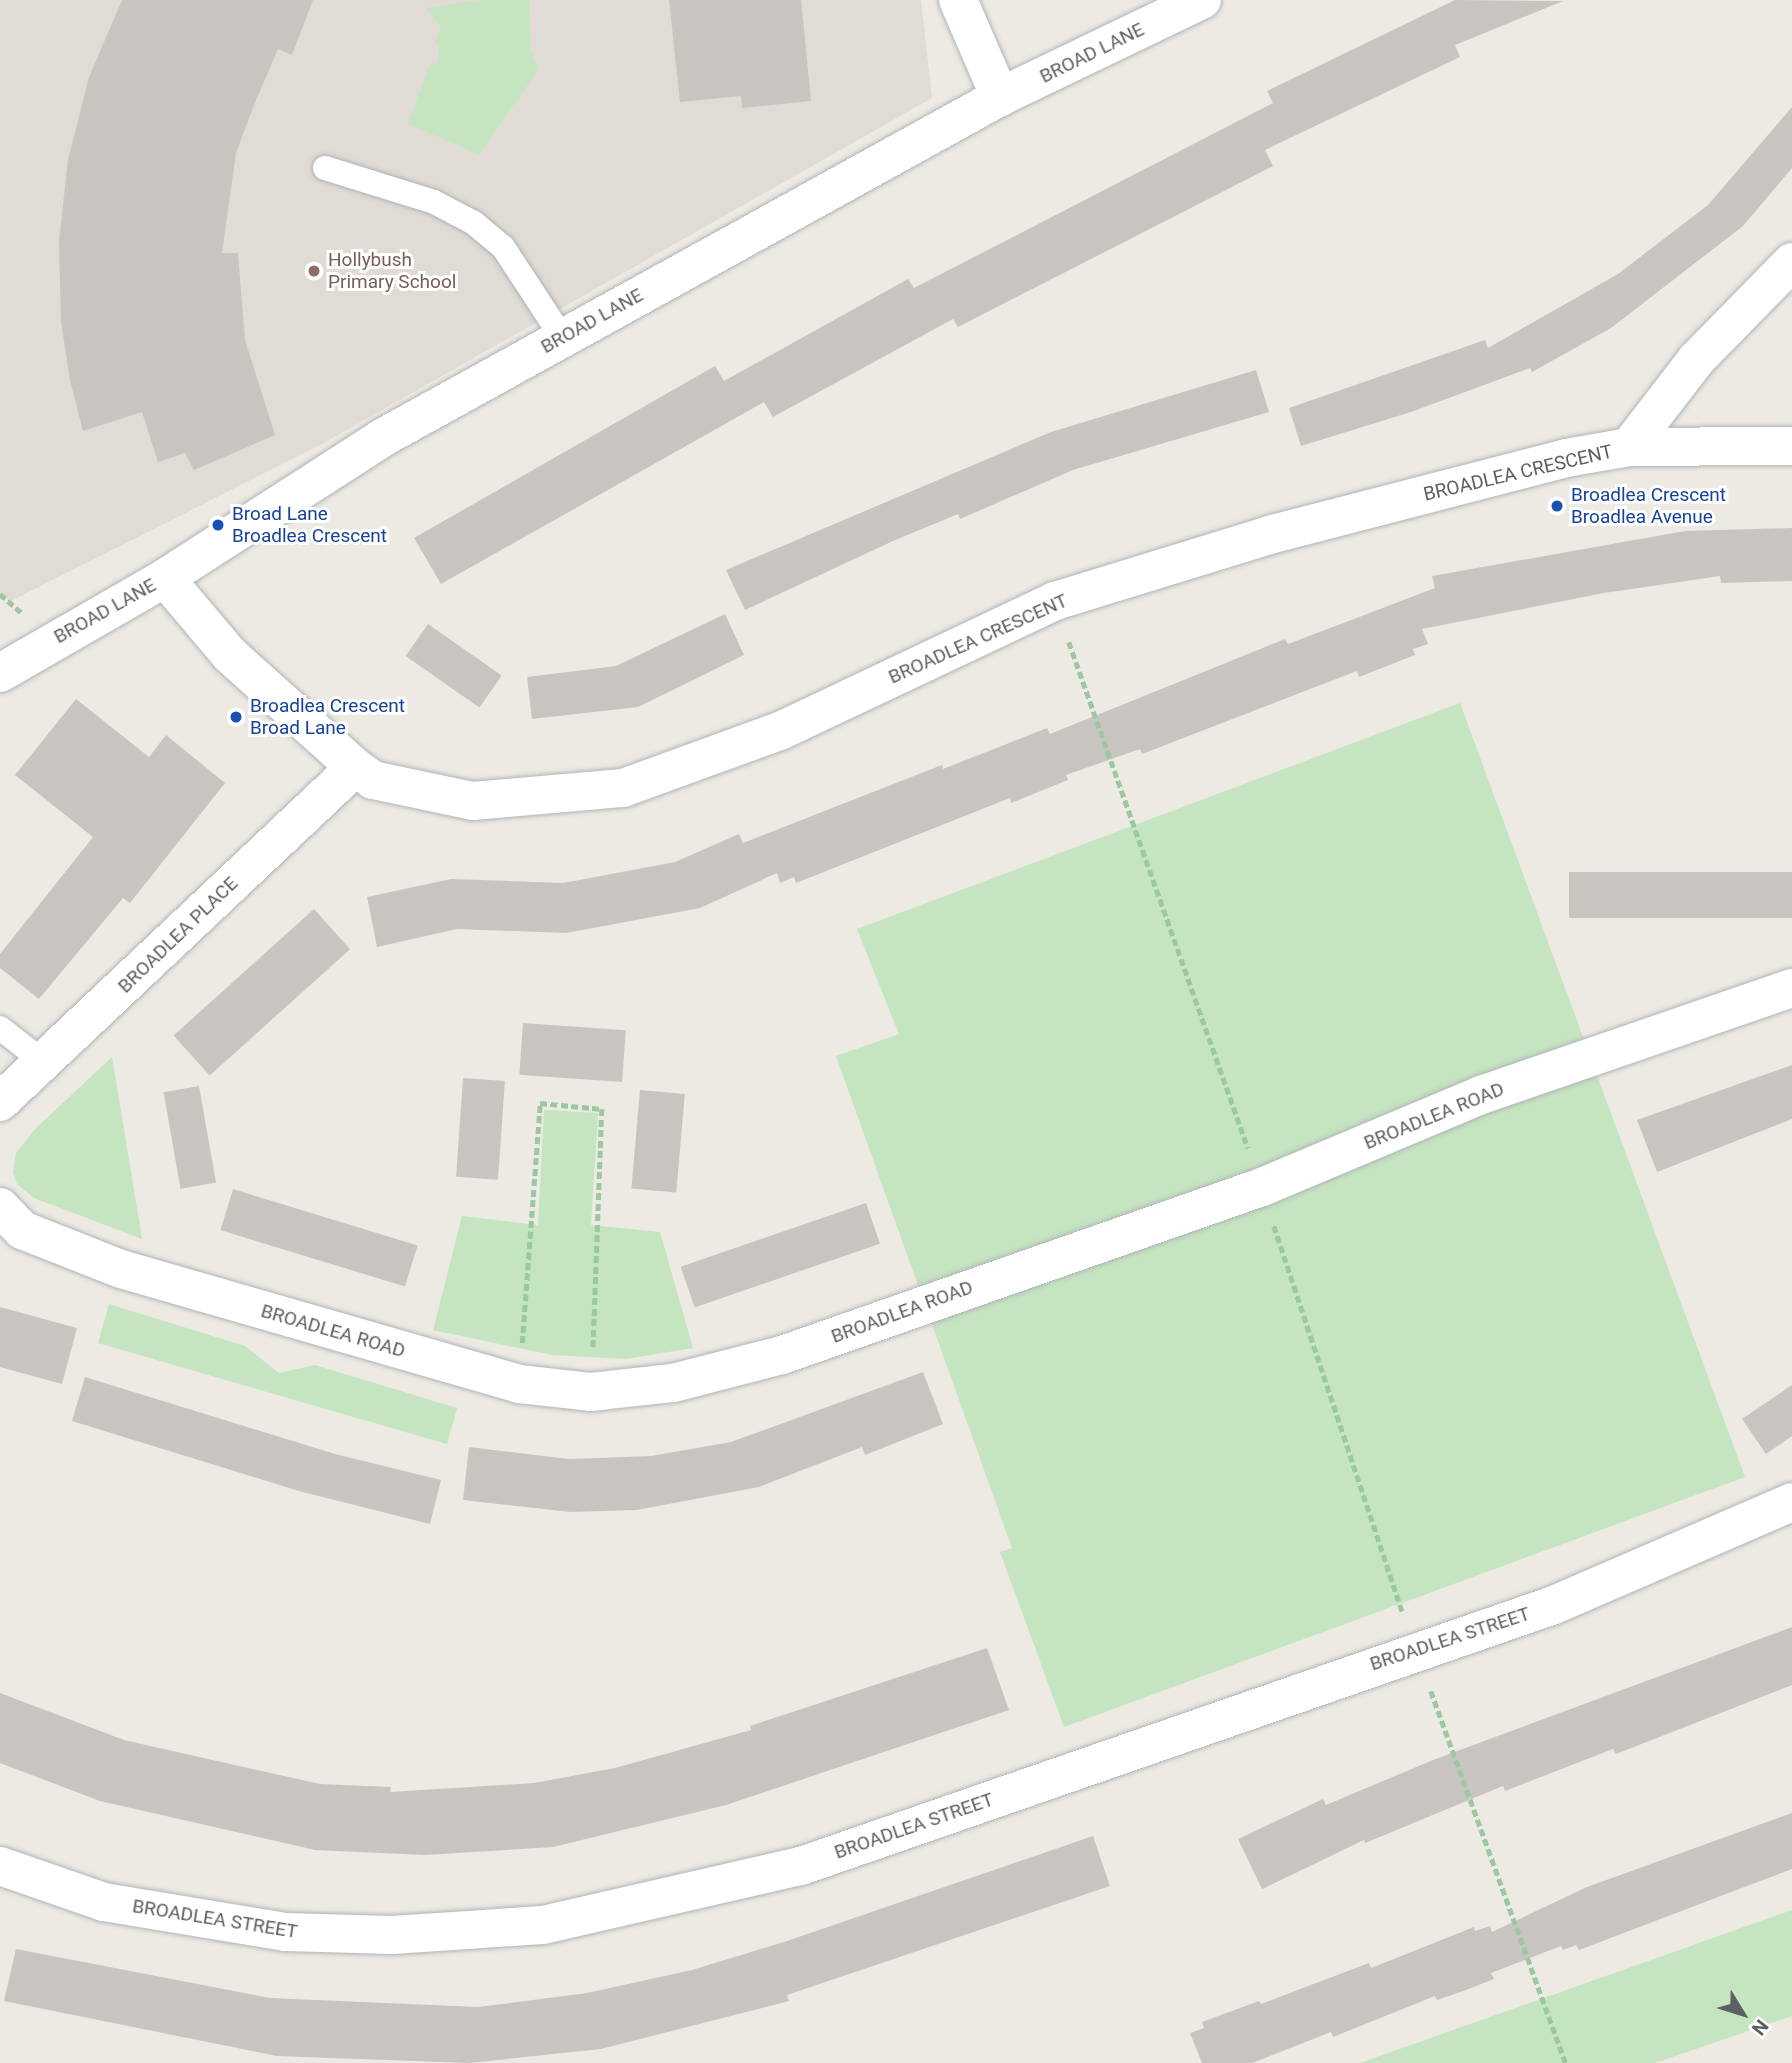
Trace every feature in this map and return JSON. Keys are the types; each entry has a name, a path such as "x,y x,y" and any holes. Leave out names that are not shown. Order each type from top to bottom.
{"street":[{"path":"958,0 1000,97"},
{"name":"BROAD LANE","path":"0,673 165,578 382,438 562,337 1000,97 1202,0"},
{"name":"BROADLEA CRESCENT","path":"165,578 230,655 373,780 473,801 622,788 780,732 1055,601 1282,531 1566,457 1629,447 1696,360 1792,262"},
{"path":"1629,447 1792,446"},
{"name":"BROADLEA PLACE","path":"0,1102 45,1063 355,767"},
{"name":"BROADLEA ROAD","path":"0,1207 22,1230 121,1269 519,1384 591,1392 673,1383 782,1356 1262,1187 1481,1095 1792,988"},
{"name":"BROADLEA STREET","path":"0,1866 104,1902 286,1932 392,1935 543,1925 801,1866 1416,1650 1554,1605 1792,1502"}],"lane":[{"path":"325,169 434,202 474,223 503,247 562,337"},
{"path":"0,1028 45,1063"}],"path":[{"path":"1055,601 1262,1187 1416,1650 1566,2063"},
{"path":"519,1384 540,1103 602,1109 591,1392"}],"shaded area":[{"name":"Hollybush Primary School","path":"0,0 921,0 932,98 322,444 11,601 0,594"}],"green space":[{"path":"481,0 529,0 531,51 539,69 479,154 408,124 430,64 438,63 439,45 435,43 441,27 426,8"},
{"path":"1460,703 1745,1477 1064,1727 1000,1552 1012,1548 836,1056 899,1034 857,929"},
{"path":"112,1057 142,1239 34,1198 17,1184 13,1173 16,1153 35,1129"},
{"path":"544,1110 598,1113 591,1225 660,1232 693,1348 626,1359 552,1355 433,1330 462,1216 538,1225"},
{"path":"109,1304 245,1346 279,1373 315,1365 457,1408 447,1444 98,1343"},
{"path":"1792,1910 1792,2016 1655,2063 1360,2063"}],"building":[{"path":"122,0 313,0 292,55 278,49 236,153 222,253 238,253 245,340 275,435 194,470 185,453 158,462 142,412 83,431 70,380 61,321 59,241 68,160 89,77"},
{"path":"669,0 801,0 811,101 742,108 741,96 680,102"},
{"path":"1455,0 1563,1 1455,45 1460,57 1265,150 1273,166 958,327 953,319 773,417 764,402 441,584 414,538 715,366 724,381 908,279 914,288 1273,103 1267,91"},
{"path":"1792,107 1792,168 1743,226 1611,328 1532,372 1530,368 1411,412 1301,446 1289,408 1485,340 1488,348 1618,274 1708,205"},
{"path":"1256,370 1269,412 1073,470 960,519 958,514 893,541 745,610 726,570 1051,432"},
{"path":"1792,528 1792,581 1721,583 1720,576 1604,593 1422,629 1428,644 1413,649 1415,655 1359,677 1357,671 1142,754 1140,749 1066,775 1068,780 1011,803 1010,798 796,883 794,877 780,883 777,873 700,908 566,933 457,929 377,947 367,897 451,879 563,883 675,862 739,834 743,843 942,765 943,769 1047,728 1050,734 1285,639 1288,644 1435,588 1432,576 1685,531"},
{"path":"725,614 744,655 638,707 532,719 527,677 616,666"},
{"path":"428,624 502,676 479,708 406,656"},
{"path":"76,699 149,757 166,735 225,783 130,903 123,898 39,999 0,968 0,954 93,837 15,775"},
{"path":"1569,872 1792,872 1792,918 1569,918"},
{"path":"314,909 350,949 210,1076 174,1035"},
{"path":"523,1023 626,1030 622,1082 519,1075"},
{"path":"1792,1065 1792,1119 1657,1172 1637,1120"},
{"path":"463,1078 505,1081 498,1180 456,1177"},
{"path":"199,1086 216,1183 181,1189 164,1092"},
{"path":"640,1090 685,1094 676,1193 631,1189"},
{"path":"233,1189 418,1245 405,1287 220,1230"},
{"path":"866,1203 880,1244 695,1307 681,1267"},
{"path":"0,1307 77,1328 62,1384 0,1367"},
{"path":"923,1372 943,1424 865,1455 862,1447 759,1487 637,1510 571,1512 463,1500 469,1447 569,1459 651,1456 731,1442"},
{"path":"85,1377 335,1454 441,1480 430,1524 299,1491 72,1421"},
{"path":"1792,1385 1792,1436 1766,1454 1742,1419"},
{"path":"1792,1627 1792,1685 1616,1754 1613,1749 1505,1791 1503,1786 1365,1843 1364,1840 1262,1889 1238,1839 1323,1799 1326,1805 1433,1760"},
{"path":"987,1648 1009,1710 726,1805 553,1847 425,1855 315,1850 100,1801 0,1763 0,1693 124,1740 320,1784 391,1787 390,1792 534,1783 615,1768 751,1730 750,1726"},
{"path":"1792,1813 1792,1869 1579,1950 1576,1945 1563,1950 1561,1946 1491,1973 1494,1979 1466,1990 1437,2000 1435,1996 1333,2037 1331,2032 1252,2063 1202,2063 1190,2033 1204,2028 1202,2022 1259,2001 1261,2004 1369,1963 1371,1968 1474,1927 1475,1931 1490,1926 1492,1932 1587,1887"},
{"path":"1093,1836 1110,1886 787,1995 789,2001 601,2049 469,2063 277,2056 4,2001 16,1949 270,1998 478,2007 587,1993 692,1970 787,1941"}],"place":[{"name":"Hollybush Primary School","path":"314,271"},
{"name":"Broadlea Crescent Broadlea Avenue","path":"1557,506"},
{"name":"Broad Lane Broadlea Crescent","path":"218,525"},
{"name":"Broadlea Crescent Broad Lane","path":"236,717"}]}
